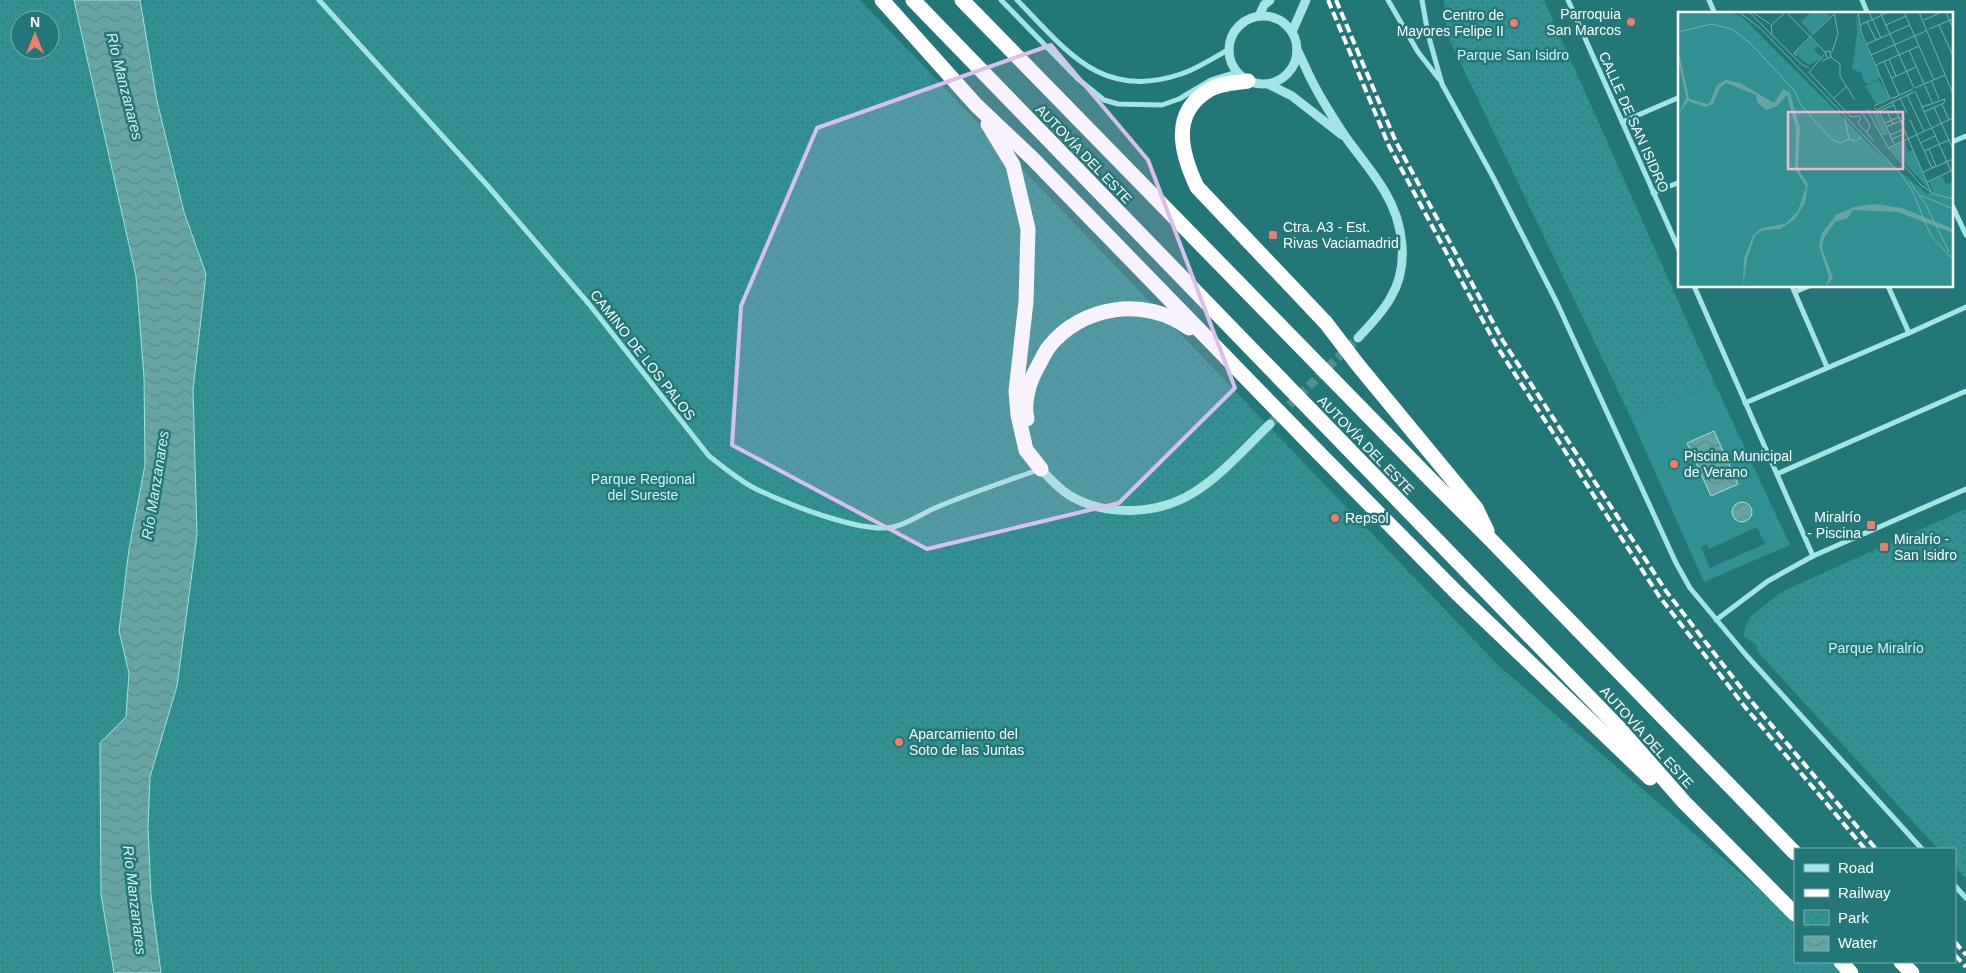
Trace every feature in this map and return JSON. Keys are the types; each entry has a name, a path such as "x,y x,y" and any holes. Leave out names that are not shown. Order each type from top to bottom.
{"highway":[{"path":"882,0 976,104 1033,159 1457,593 1657,785 1684,802"},
{"name":"AUTOVÍA DEL ESTE","path":"912,0 1619,728 1684,802 1794,913"},
{"name":"AUTOVÍA DEL ESTE","path":"962,0 1794,852"},
{"path":"1242,76 1210,89 1190,107 1184,121 1182,141 1188,168 1197,187 1326,323 1358,365 1476,508 1492,541"},
{"path":"976,104 1013,165 1028,229 1026,302 1016,390 1018,416 1026,450 1041,469"},
{"path":"1041,469 1025,414 1030,382 1048,348 1068,328 1098,312 1127,308 1160,313 1181,322 1219,351"},
{"path":"1842,963 1851,973"},
{"path":"1902,963 1912,973"}],"street":[{"name":"CAMINO DE LOS PALOS","path":"319,0 487,185 589,304 709,456 731,474 753,487 798,506 856,524 877,528 893,527 953,501 1041,469"},
{"path":"1001,0 1078,79 1104,100 1135,106 1162,105 1179,99 1200,84 1211,80 1242,76"},
{"path":"1017,0 1082,64 1095,72 1115,79 1135,82 1159,80 1182,74 1228,50"},
{"path":"1259,16 1264,5 1270,0"},
{"path":"1292,32 1306,0"},
{"path":"1388,0 1418,52 1442,84 1493,177 1557,303 1676,563 1690,588 1716,620 1921,848"},
{"path":"1422,0 1426,27 1442,84"},
{"name":"CALLE DE SAN ISIDRO","path":"1568,0 1678,247"},
{"path":"1709,0 1714,12"},
{"path":"1862,0 1867,12"},
{"path":"1259,16 1276,18 1286,25 1295,38 1297,50 1295,62 1289,72 1280,80 1268,84 1258,84 1242,76 1231,62 1228,50 1231,36 1237,27 1248,19 1259,16"},
{"path":"1297,50 1311,79 1348,139 1385,192 1396,216 1401,238 1401,266 1392,296 1358,338"},
{"path":"1268,84 1292,96 1348,139"},
{"path":"1622,122 1678,98"},
{"path":"1954,141 1966,136"},
{"path":"1654,193 1678,183"},
{"path":"1954,209 1966,235"},
{"path":"1695,288 1813,556"},
{"path":"1793,288 1827,367"},
{"path":"1795,292 1804,288"},
{"path":"1889,288 1909,333"},
{"path":"1745,403 1966,307"},
{"path":"1777,474 1966,391"},
{"path":"1041,469 1067,494 1082,502 1111,509 1155,508 1194,492 1228,464 1270,424"},
{"path":"1716,620 1768,581 1813,556 1966,488"},
{"path":"1956,887 1966,898"}],"highlighted area":[{"path":"1051,45 1148,160 1235,388 1119,503 927,549 732,445 741,306 817,128"}],"green space":[{"name":"Parque Regional del Sureste","path":"0,0 860,0 1499,666 1794,919 1794,963 1845,963 1857,973 0,973"},
{"name":"Parque San Isidro","path":"1444,0 1544,0 1715,384 1632,420 1448,37"},
{"name":"Piscina Municipal de Verano","path":"1715,384 1790,545 1704,582 1632,420","holes":["1757,527 1765,544 1710,568 1701,547 1707,544 1709,549"]},
{"name":"Parque Miralrío","path":"1966,509 1966,879 1956,868 1956,848 1937,848 1757,651 1756,644 1744,637 1745,628 1750,617 1783,591"}],"water":[{"name":"Río Manzanares","path":"74,0 140,0 157,101 184,212 206,274 193,390 197,535 177,686 150,777 148,827 151,895 161,973 114,973 101,894 100,743 126,717 129,673 119,631 129,549 145,465 144,377 136,276"},
{"path":"1714,431 1738,484 1711,496 1687,443"},
{"path":"1742,502 1749,505 1752,512 1749,519 1742,522 1735,519 1732,512 1735,505"}],"tunnel":[{"path":"1270,424 1358,338"}],"railway":[{"path":"1328,0 1389,146 1496,345 1659,596 1745,707 1864,848"},
{"path":"1336,0 1396,142 1503,341 1666,591 1752,702 1875,848"},
{"path":"1956,943 1966,955"},
{"path":"1956,956 1966,967"}],"place":[{"name":"Parroquia San Marcos","path":"1631,22"},
{"name":"Centro de Mayores Felipe II","path":"1514,23"},
{"name":"Ctra. A3 - Est. Rivas Vaciamadrid","path":"1273,235"},
{"name":"Piscina Municipal de Verano","path":"1674,464"},
{"name":"Repsol","path":"1335,518"},
{"name":"Miralrío - Piscina","path":"1871,525"},
{"name":"Miralrío - San Isidro","path":"1884,547"},
{"name":"Aparcamiento del Soto de las Juntas","path":"899,742"}]}
